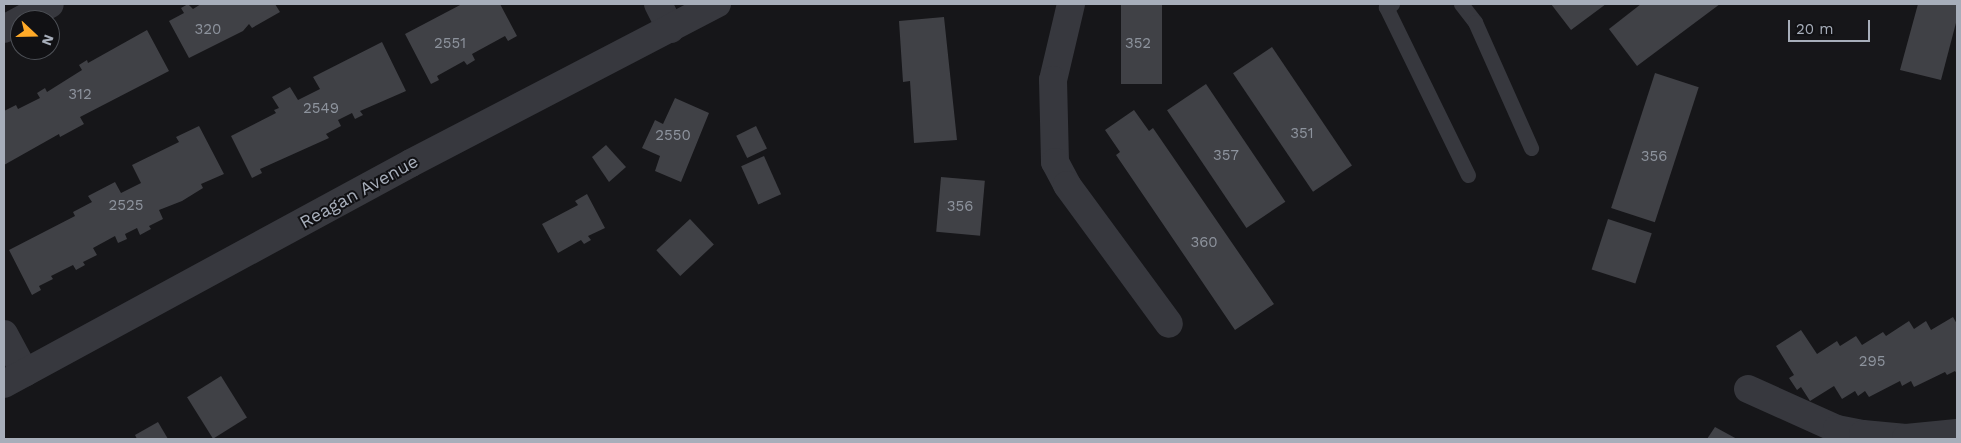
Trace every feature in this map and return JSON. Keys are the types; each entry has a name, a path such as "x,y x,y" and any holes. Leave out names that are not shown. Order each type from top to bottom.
{"street":[{"path":"4,28 50,4"},
{"path":"658,4 671,29"},
{"name":"Reagan Avenue","path":"14,378 411,163 717,4"},
{"path":"1070,4 1053,80 1056,162 1067,185 1169,324"},
{"path":"4,334 14,378"},
{"path":"1748,389 1846,431 1906,438 1957,433"}],"lane":[{"path":"1392,4 1386,7 1468,175"},
{"path":"1461,4 1475,22 1531,148"}],"building":[{"path":"188,4 193,9 201,4 275,4 280,12 252,28 249,24 243,31 189,58 169,21 184,13 181,8"},
{"path":"462,4 500,4 517,36 508,41 505,36 472,54 475,60 467,65 464,61 437,76 439,80 431,84 405,34"},
{"path":"1121,4 1162,4 1162,84 1121,84"},
{"path":"1551,4 1606,4 1571,30"},
{"path":"1641,4 1720,4 1637,66 1609,29"},
{"path":"1918,4 1957,4 1957,19 1941,80 1900,70"},
{"path":"944,17 957,140 914,143 910,81 903,82 899,21"},
{"path":"147,30 169,71 80,117 84,124 60,137 59,134 4,165 4,111 16,105 18,109 40,98 37,93 45,88 47,92 82,70 79,65 87,60 88,63"},
{"path":"382,42 406,91 360,111 363,115 355,119 352,113 338,120 341,126 326,134 329,138 260,169 262,173 252,178 231,136 276,113 274,110 279,108 272,97 290,87 298,100 320,89 313,77"},
{"path":"1272,47 1352,166 1313,192 1233,73"},
{"path":"1655,73 1699,87 1655,222 1611,208"},
{"path":"1206,84 1285,202 1246,228 1167,110"},
{"path":"675,98 709,113 681,182 655,171 660,156 642,148 655,120 663,124"},
{"path":"1134,110 1149,131 1153,128 1274,304 1235,330 1116,155 1120,152 1105,130"},
{"path":"199,126 224,174 201,184 203,188 182,201 159,210 163,219 149,226 151,229 140,235 137,228 125,234 127,239 118,243 115,236 93,248 97,255 83,262 85,265 76,270 73,265 51,276 53,279 39,286 41,290 32,295 9,250 75,216 73,212 92,202 88,196 115,182 121,193 141,183 132,165 179,142 176,137"},
{"path":"756,126 767,148 747,158 736,136"},
{"path":"606,145 626,167 609,182 592,157"},
{"path":"764,156 781,194 758,205 741,166"},
{"path":"941,177 985,181 980,236 936,232"},
{"path":"587,194 605,228 588,236 591,240 584,244 581,240 558,253 542,224 578,205 575,201"},
{"path":"690,219 714,245 680,276 656,250"},
{"path":"1608,219 1652,233 1635,284 1592,269"},
{"path":"1953,317 1957,324 1957,374 1955,371 1947,375 1945,372 1914,387 1911,381 1902,386 1900,381 1869,397 1865,391 1858,396 1855,391 1842,399 1834,386 1810,401 1801,387 1797,390 1789,378 1794,375 1776,346 1801,330 1817,354 1837,341 1840,346 1856,336 1862,345 1883,332 1886,336 1909,321 1914,329 1926,321 1931,330"},
{"path":"221,376 247,418 213,439 187,397"},
{"path":"158,422 168,439 137,439 135,435"},
{"path":"1715,427 1737,439 1707,439"}]}
